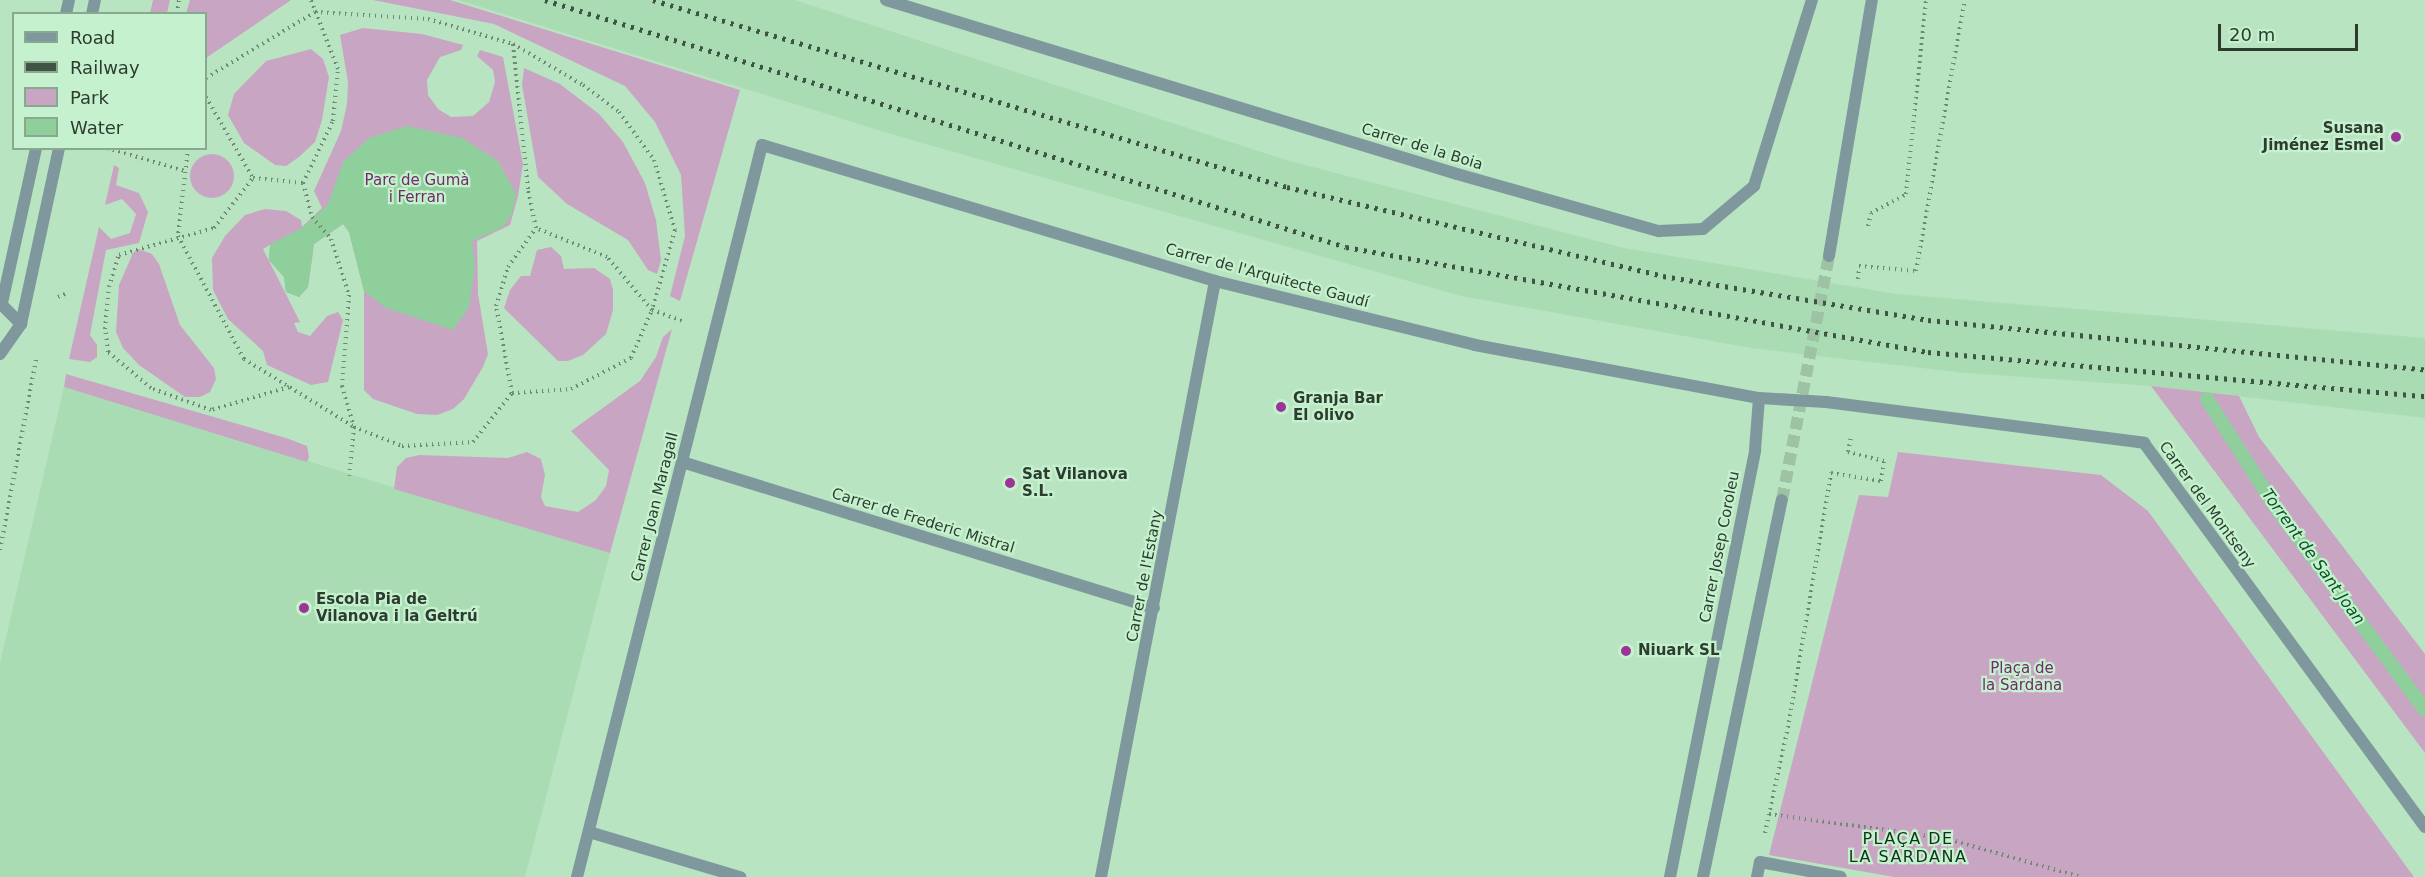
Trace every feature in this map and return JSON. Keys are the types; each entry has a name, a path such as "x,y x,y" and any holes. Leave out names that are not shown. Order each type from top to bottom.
{"street":[{"name":"Carrer de la Boia","path":"886,0 1457,174 1659,231 1704,229 1754,186 1812,0"},
{"path":"1828,256 1872,0"},
{"name":"Carrer de l'Arquitecte Gaudí","path":"762,145 1215,281 1475,345 1759,398 1773,398"},
{"name":"Carrer Joan Maragall","path":"578,877 762,145"},
{"path":"21,324 1,303 36,150"},
{"path":"0,354 21,324 59,150"},
{"name":"Carrer de l'Estany","path":"1101,877 1215,281"},
{"name":"Carrer Josep Coroleu","path":"1670,877 1755,450 1759,398"},
{"name":"Carrer del Montseny","path":"1773,398 2144,443 2425,827"},
{"name":"Carrer de Frederic Mistral","path":"682,462 1154,608"},
{"path":"1703,877 1782,500"},
{"path":"589,832 740,877"},
{"path":"1757,877 1760,862 1841,877"}],"path":[{"path":"311,0 338,69 333,122 303,183 312,217 331,239 349,295 342,386 354,427 350,476"},
{"path":"1871,213 1906,194 1926,0"},
{"path":"1859,266 1916,271 1965,0"},
{"path":"188,150 178,236 244,358 354,427 402,446 473,442 512,393 571,389 631,358 652,310 675,230 654,160 619,112 583,85 513,44 428,19 315,12 207,77"},
{"path":"512,393 496,306 507,267 536,228 528,189 513,44"},
{"path":"207,99 253,178"},
{"path":"114,150 185,171"},
{"path":"253,178 303,183"},
{"path":"253,178 214,228 178,236 119,255 110,287 105,329 108,352 151,388 211,410 289,387"},
{"path":"536,228 608,257 652,310 715,328"},
{"path":"0,550 37,350"},
{"path":"1851,436 1848,452 1884,461 1881,481 1831,473 1790,722 1769,814 1944,838 2081,877"}],"shaded area":[{"path":"458,0 795,0 1286,160 1624,248 1897,294 2425,338 2425,418 2151,386 1965,373 1751,348 1461,296 901,137"},
{"name":"Escola Pia de Vilanova i la Geltrú","path":"64,387 610,553 525,877 0,877 0,663"}],"green space":[{"path":"153,0 170,0 167,12 150,12"},
{"path":"190,0 291,0 207,57 207,12 186,12"},
{"path":"373,0 450,0 740,90 680,301 670,296 685,236 681,175 655,122 625,86 494,24"},
{"name":"Parc de Gumà i Ferran","path":"363,28 422,34 463,45 461,50 440,57 427,80 428,95 438,109 451,117 473,116 489,102 495,82 493,70 477,56 480,50 503,57 523,164 518,196 510,225 477,241 478,294 488,354 464,399 453,409 437,415 417,414 373,399 364,390 364,291 349,232 343,224 314,244 308,287 299,297 286,292 284,277 269,260 270,245 263,249 300,322 294,323 298,332 310,336 327,316 338,312 343,320 328,382 311,385 267,365 263,351 228,319 213,290 212,258 225,236 245,215 265,209 286,211 301,220 302,227 322,208 314,191 341,131 347,104 348,82 340,35"},
{"path":"311,49 323,59 329,77 322,120 315,142 286,166 275,165 244,143 228,115 234,94 266,61"},
{"path":"524,68 560,84 599,114 623,142 645,183 656,220 661,260 657,274 648,270 628,240 567,204 538,177 522,85"},
{"path":"212,154 227,161 234,176 227,191 212,198 197,191 190,176 197,161"},
{"path":"114,165 119,168 116,185 139,193 148,212 139,243 106,250 90,335 97,345 97,357 90,362 69,359 99,227 111,239 130,233 136,214 122,199 105,205"},
{"path":"551,247 561,256 564,269 594,268 610,279 613,290 613,310 606,334 583,355 568,361 558,361 504,308 510,290 521,276 530,276 537,250"},
{"path":"138,249 152,254 159,264 180,325 214,368 216,379 210,392 200,397 185,397 139,365 123,348 116,332 119,285 133,253"},
{"path":"672,329 610,553 394,489 397,467 406,458 419,455 508,458 527,452 541,459 545,475 541,497 545,506 578,512 596,500 606,486 609,470 571,431 640,381 656,357 663,337"},
{"path":"66,374 286,438 307,446 309,457 307,462 64,387"},
{"path":"2151,386 2239,396 2259,437 2425,654 2425,753"},
{"name":"Plaça de la Sardana","path":"1898,452 2101,475 2148,511 2414,877 1894,877 1769,855 1859,495 1888,497"}],"water":[{"path":"407,126 462,138 498,161 516,194 512,214 503,227 472,241 475,267 469,307 453,330 386,308 364,291 349,232 343,224 314,244 308,287 299,297 286,292 284,277 269,260 270,244 302,228 328,204 343,162 369,138"}],"waterway":[{"name":"Torrent de Sant Joan","path":"2207,399 2276,508 2425,710"}],"tunnel":[{"path":"1782,500 1829,256"}],"railway":[{"path":"545,0 1346,247 1928,352 2425,396"},
{"path":"653,0 1287,187 1663,276 1928,320 2425,370"}],"place":[{"name":"Susana Jiménez Esmel","path":"2396,137"},
{"name":"Granja Bar El olivo","path":"1281,407"},
{"name":"Sat Vilanova S.L.","path":"1010,483"},
{"name":"Escola Pia de Vilanova i la Geltrú","path":"304,608"},
{"name":"Niuark SL","path":"1626,651"}],"district":[{"name":"PLAÇA DE LA SARDANA","path":"1908,848"}]}
